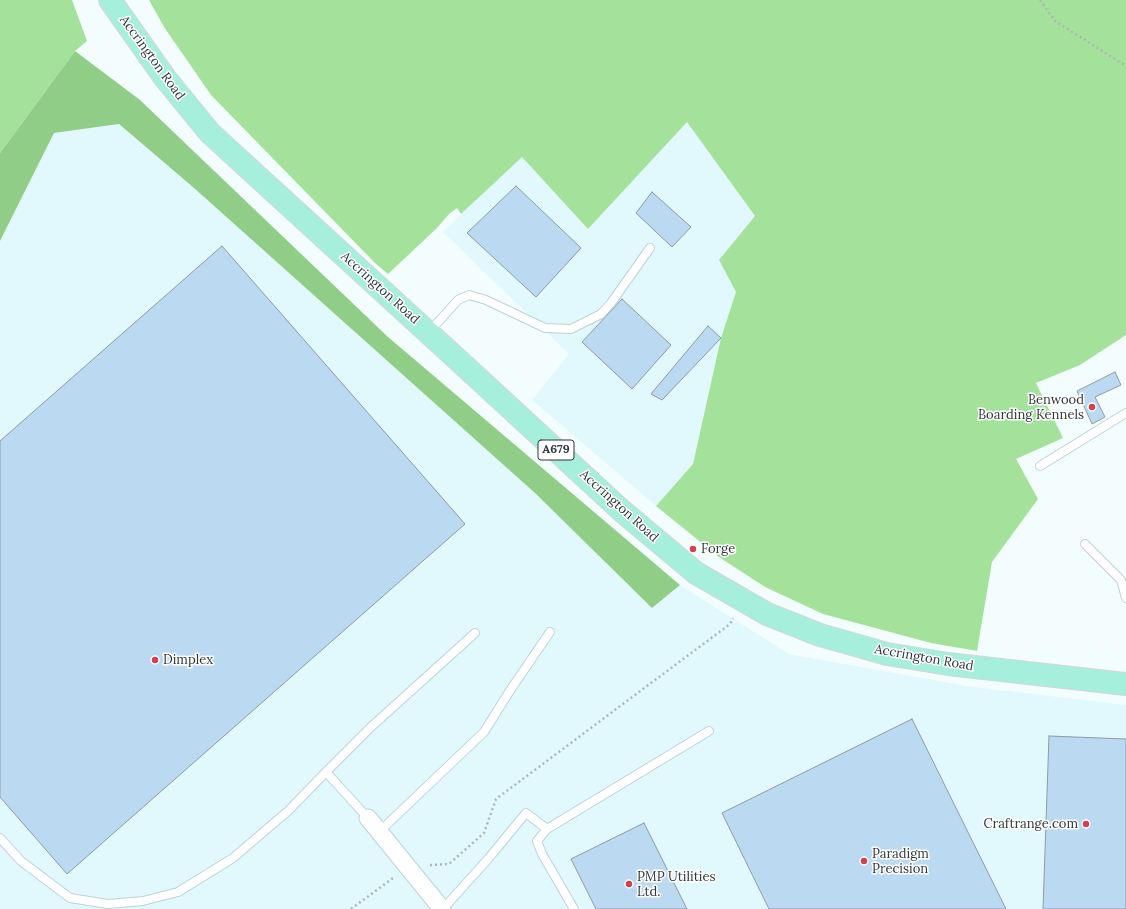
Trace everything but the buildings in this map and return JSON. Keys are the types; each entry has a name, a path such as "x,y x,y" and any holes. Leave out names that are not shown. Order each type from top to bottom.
{"main road":[{"name":"Accrington Road","path":"110,0 165,78 210,133 622,511 696,573 767,614 820,634 886,654 948,664 1126,684"}],"street":[{"path":"368,818 443,909"}],"lane":[{"path":"429,333 458,300 469,295 486,300 545,328 571,328 601,314 611,303 650,248"},
{"path":"1040,466 1126,413"},
{"path":"1086,544 1121,580 1126,598"},
{"path":"379,832 484,732 550,632"},
{"path":"0,838 21,861 70,898 108,904 143,901 178,892 233,858 288,811 371,727 475,633"},
{"path":"574,909 542,854 538,841 547,829 709,732"},
{"path":"326,772 368,818"},
{"path":"443,909 488,859 526,813 547,829"}],"path":[{"path":"1040,0 1055,21 1126,66"},
{"path":"351,909 408,866 449,864 484,833 496,799 730,624 743,600"}],"shaded area":[{"path":"687,121 756,216 719,260 736,292 721,338 693,464 656,506 532,400 569,354 443,232 507,169 522,157 588,229"},
{"path":"119,124 194,188 535,493 652,608 680,585 789,654 966,686 1126,705 1126,909 0,909 0,241 54,133"}],"green space":[{"path":"0,0 72,0 87,41 75,51 0,153"},
{"path":"149,0 1126,0 1126,335 1080,365 1036,383 1063,438 1016,459 1038,499 992,562 977,651 931,643 823,614 765,587 719,557 656,506 693,464 721,338 736,292 719,260 755,216 687,122 588,229 522,157 461,214 457,208 449,214 436,229 388,274 375,263 211,95 164,27"},
{"path":"75,51 140,100 388,337 680,585 652,608 535,493 194,188 119,124 54,133 0,241 0,153"}],"place":[{"name":"Benwood Boarding Kennels","path":"1092,407"},
{"name":"Forge","path":"693,549"},
{"name":"Dimplex","path":"155,660"},
{"name":"Craftrange.com","path":"1086,824"},
{"name":"Paradigm Precision","path":"864,861"},
{"name":"PMP Utilities Ltd.","path":"629,884"}]}
